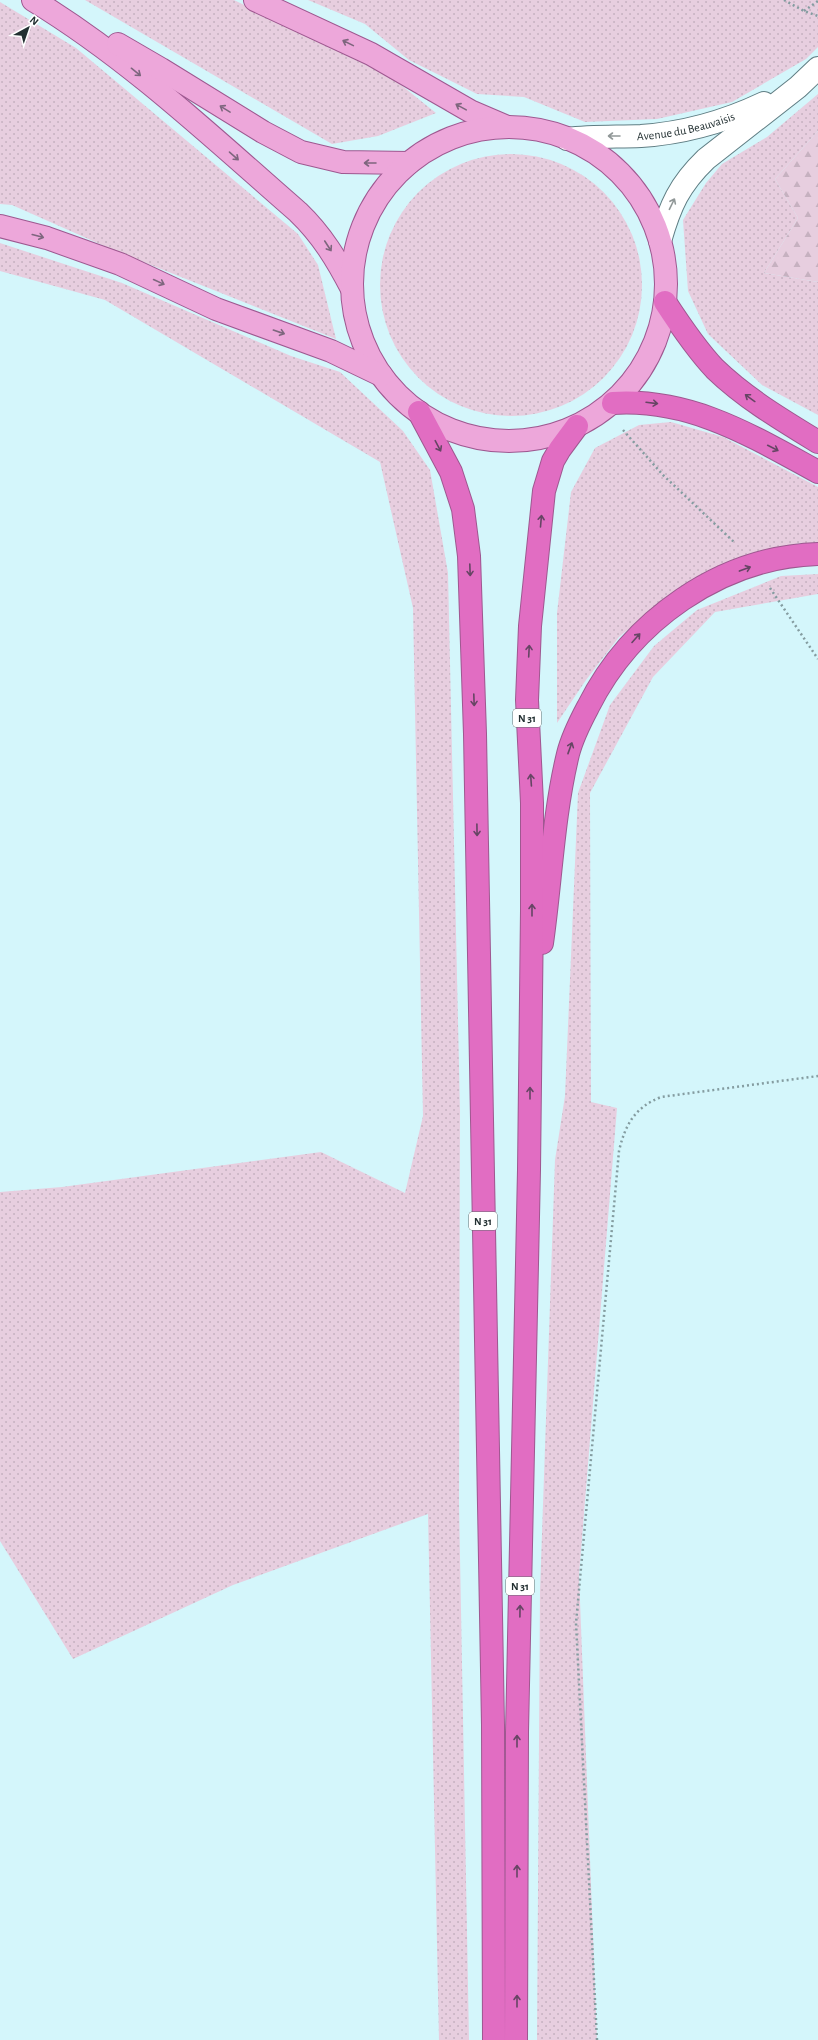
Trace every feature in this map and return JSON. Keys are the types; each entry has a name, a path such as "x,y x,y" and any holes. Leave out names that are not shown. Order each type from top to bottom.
{"highway":[{"path":"665,302 702,354 730,382 772,413 818,442"},
{"path":"609,406 638,401 667,405 703,415 818,472"},
{"name":"N 31","path":"419,412 451,472 463,510 469,556 475,734 493,1725 494,2040"},
{"name":"N 31","path":"516,2040 517,1732 529,1170 532,803 527,713 530,626 548,474 560,448 577,426"},
{"path":"530,1019 548,908 559,803 568,753 581,719 595,693 612,667 638,636 656,618 674,604 712,582 754,565 795,555 818,554"}],"main road":[{"path":"33,0 59,16 147,81 298,212 314,227 326,243 352,290"},
{"path":"255,0 371,54 470,111 510,128"},
{"path":"59,16 136,54 263,132 301,152 343,162 409,163"},
{"path":"495,128 539,130 567,139 598,156 625,179 646,208 660,241 666,277 665,302 656,339 645,363 631,384 609,406 577,426 546,437 513,441 479,438 448,428 419,412 398,395 382,375 363,340 356,315 352,290 354,258 363,227 370,212 387,186 409,163 435,146 464,134 495,128"},
{"path":"0,226 47,238 120,264 216,309 331,350 382,375"}],"street":[{"name":"Avenue du Beauvaisis","path":"660,241 669,209 682,185 692,172 706,159 798,87 818,68"},
{"name":"Avenue du Beauvaisis","path":"567,139 592,136 640,136 690,130 741,114 798,87"}],"path":[{"path":"784,0 804,11 818,16"},
{"path":"804,11 818,1"},
{"path":"609,406 649,460 725,531 754,565 818,659"},
{"path":"597,2040 576,1623 619,1151 623,1135 637,1110 649,1102 661,1097 818,1076"}],"green space":[{"path":"85,0 234,0 391,77 436,113 378,136 332,144"},
{"path":"308,0 818,0 818,47 806,59 732,102 657,119 585,122 524,97 477,94 409,60 365,24"},
{"path":"0,2 76,48 298,234 318,265 336,339 111,249 12,205 0,204"},
{"path":"818,94 818,131 775,179 798,218 764,273 818,282 818,415 762,385 708,334 688,291 683,220 706,183 722,164 767,137"},
{"path":"818,131 818,282 764,273 798,218 775,179"},
{"path":"511,154 536,157 561,164 584,176 612,202 620,212 632,235 639,260 642,285 639,310 632,335 620,358 594,386 584,394 561,406 536,413 511,416 486,413 461,406 438,394 410,368 402,358 390,335 383,310 380,285 383,260 390,235 402,212 428,184 438,176 461,164 486,157"},
{"path":"0,243 122,283 291,356 340,372 403,431 430,470 448,573 460,1111 459,1503 469,2040 439,2040 428,1514 233,1585 73,1659 0,1541 0,1192 62,1187 321,1152 405,1193 423,1116 413,608 380,462 105,300 0,271"},
{"path":"671,422 723,437 818,487 818,543 800,543 742,557 694,580 663,601 619,637 586,680 557,723 557,613 571,492 595,448 639,425"},
{"path":"818,574 818,594 715,612 653,677 590,793 591,1102 617,1108 579,1575 597,2040 537,2040 540,1591 555,1160 565,1096 578,793 610,705 654,646 697,610 781,576"}]}
